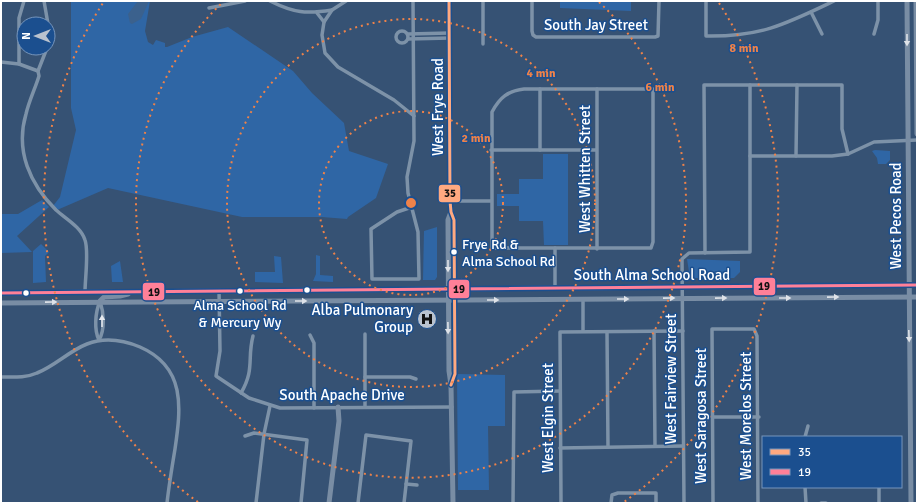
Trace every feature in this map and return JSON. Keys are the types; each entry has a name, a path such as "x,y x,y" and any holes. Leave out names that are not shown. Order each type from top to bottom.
{"main road":[{"name":"West Frye Road","path":"449,1 450,201 451,212 454,220 455,374 451,385"},
{"name":"West Pecos Road","path":"907,1 908,297 911,503"},
{"path":"916,1 917,134"},
{"name":"West Frye Road","path":"451,212 448,220 448,300 449,371 452,407 453,503"},
{"name":"South Alma School Road","path":"135,292 219,290 917,285"},
{"path":"1,293 135,292"},
{"path":"1,303 100,301 104,297 120,296 135,292"},
{"name":"South Alma School Road","path":"100,301 917,297"},
{"path":"329,503 339,421 338,407"}],"street":[{"path":"19,64 19,18 24,1"},
{"path":"44,1 46,16"},
{"path":"209,8 245,1"},
{"path":"270,1 295,12 317,13 332,10 346,1"},
{"path":"412,207 398,212 371,229 372,279 419,279 418,232 412,207 408,193 407,176 414,141 414,1"},
{"path":"483,1 483,44"},
{"name":"South Jay Street","path":"532,1 533,35 536,37 658,36 659,1"},
{"path":"706,1 706,36 728,37 764,31 784,25 834,1"},
{"path":"874,34 878,20 878,1"},
{"path":"332,10 324,22 322,35 322,45 330,60 338,67 394,100 414,116"},
{"path":"811,12 822,34"},
{"path":"317,13 324,22"},
{"path":"400,31 404,31 408,34 450,36 428,39 408,39 402,43 396,38 400,31"},
{"path":"408,34 408,39"},
{"path":"428,34 428,39"},
{"path":"44,56 38,70 39,76 23,126 22,152 29,172 41,194 82,234 86,241 85,292"},
{"path":"1,62 19,64 38,70"},
{"path":"750,85 750,252 705,253 704,85 750,85 797,85 842,85 842,129 848,154"},
{"path":"796,156 797,85"},
{"path":"540,89 540,150"},
{"path":"540,89 653,89 653,242 651,248 492,248 492,112 502,97 517,90 540,89"},
{"name":"West Whitten Street","path":"597,89 597,249"},
{"path":"750,156 832,156 848,154 874,142 917,140"},
{"path":"491,150 596,150"},
{"path":"450,201 491,201"},
{"path":"555,248 555,288"},
{"name":"West Fairview Street","path":"684,503 682,259 689,253 705,253"},
{"path":"219,290 220,301"},
{"path":"583,299 583,331 683,331"},
{"path":"99,340 97,335 96,310 100,301"},
{"name":"South Apache Drive","path":"220,301 220,351 216,376 241,393 270,406 280,408 452,407"},
{"name":"West Saragosa Street","path":"713,503 712,329 754,329"},
{"name":"West Morelos Street","path":"754,329 757,336 758,503"},
{"name":"West Elgin Street","path":"561,503 560,332 583,331"},
{"path":"654,331 655,446"},
{"path":"607,332 608,447"},
{"path":"365,334 365,407"},
{"path":"310,335 314,342 314,408"},
{"path":"241,393 250,375 250,345 253,336"},
{"path":"1,377 23,377 37,374 71,352 99,340 123,341 145,349 163,363 176,386 180,403 180,418 167,503"},
{"path":"365,377 410,377 416,379"},
{"path":"513,503 514,392 560,391"},
{"path":"256,503 264,434 270,406"},
{"path":"712,417 758,417"},
{"path":"805,436 808,426"},
{"path":"245,436 254,433 307,440 301,503"},
{"path":"358,503 366,434 411,441 404,503"},
{"path":"560,448 683,446"},
{"path":"406,484 417,485"},
{"path":"805,488 806,503"},
{"path":"879,488 879,503"},
{"path":"611,503 612,495 618,493 656,493 656,503"},
{"path":"822,503 826,502"}],"shaded area":[{"path":"71,1 150,1 145,31 148,42 153,45 156,40 165,43 165,47 192,37 228,27 293,71 312,93 344,123 349,151 388,164 376,198 347,219 322,217 242,217 108,188 57,210 53,206 60,197 76,130 71,108"},
{"path":"138,1 149,1 141,19 132,24 130,23 128,14"},
{"path":"560,1 631,1 631,11 560,8"},
{"path":"872,151 890,151 890,160 886,164 878,164 877,158"},
{"path":"543,154 568,154 568,245 544,245 543,221 519,221 519,206 497,206 497,194 519,194 519,179 543,179"},
{"path":"42,200 49,207 17,236 32,252 1,253 1,214 18,214"},
{"path":"437,227 437,277 435,280 423,280 424,231"},
{"path":"41,244 49,252 45,256 46,282 33,283 33,251"},
{"path":"316,255 320,256 320,275 333,276 333,282 313,281 316,274"},
{"path":"274,256 281,257 283,283 255,282 255,272 275,272"},
{"path":"687,259 740,261 740,272 734,278 690,278"},
{"path":"120,261 123,282 112,282 111,266"},
{"path":"457,374 505,375 505,426 488,426 489,490 458,490"}],"transit line":[{"name":"35","path":"449,1 450,201 451,212 454,220 455,374 451,385"},
{"name":"19","path":"1,293 917,285"}],"place":[{"name":"Frye Rd & Alma School Rd","path":"454,252"},
{"name":"Alma School Rd & Mercury Wy","path":"240,291"},
{"name":"Alba Pulmonary Group","path":"427,319"}]}
